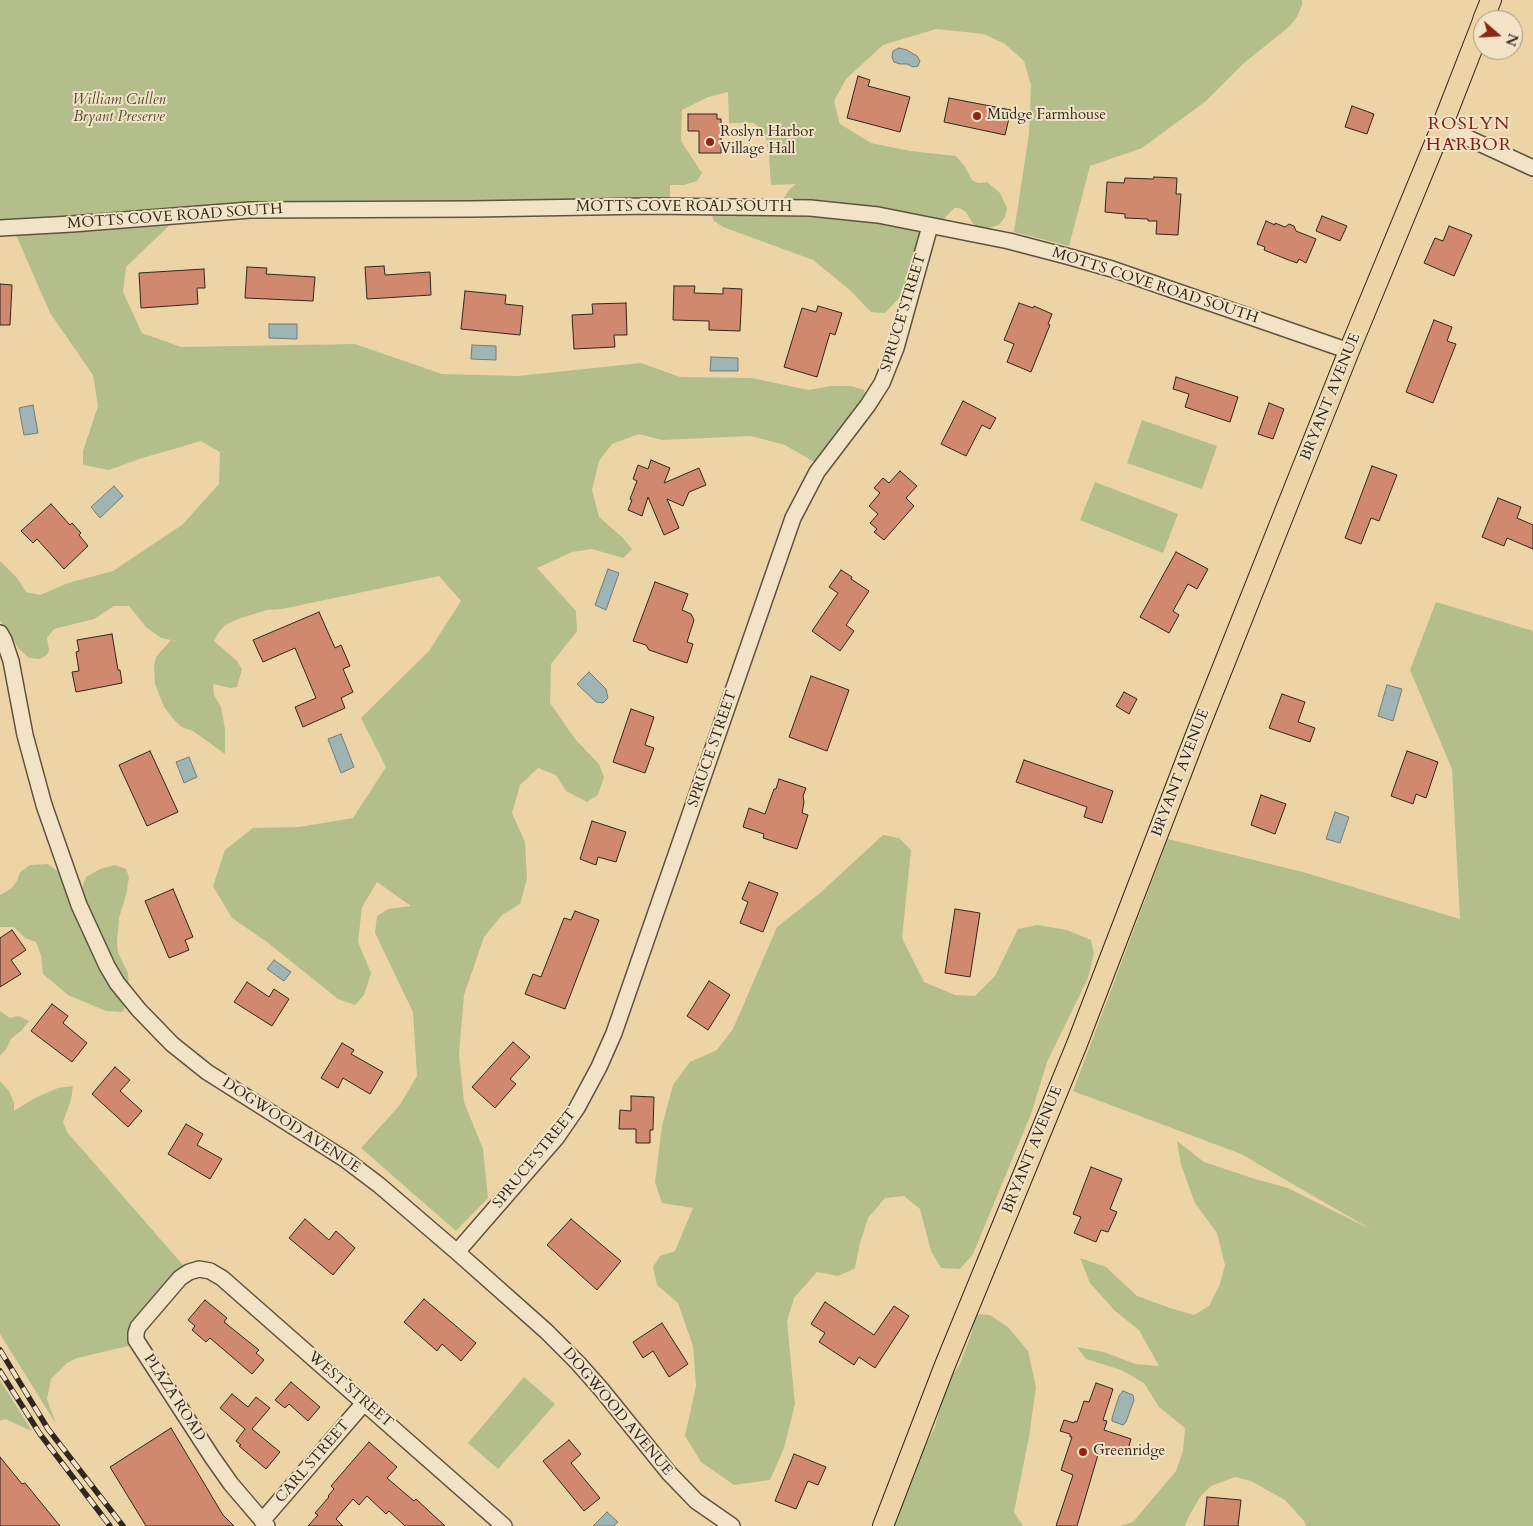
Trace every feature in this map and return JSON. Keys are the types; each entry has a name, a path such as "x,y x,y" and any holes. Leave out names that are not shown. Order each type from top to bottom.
{"main road":[{"name":"BRYANT AVENUE","path":"883,1526 945,1364 1098,992 1172,795 1473,47"}],"street":[{"path":"1442,126 1533,168"},
{"name":"MOTTS COVE ROAD SOUTH","path":"0,228 250,210 650,206 810,208 878,215 1009,241 1112,269 1349,351"},
{"name":"SPRUCE STREET","path":"457,1252 557,1137 577,1108 599,1067 617,1024 794,518 817,472 868,405 882,383 896,348 930,226"},
{"name":"DOGWOOD AVENUE","path":"0,633 10,660 25,735 44,805 79,905 107,966 117,983 139,1010 172,1044 207,1072 346,1160 379,1185 457,1252 546,1330 578,1363 669,1473 696,1501 732,1526"},
{"name":"WEST STREET","path":"189,1272 199,1269 210,1271 222,1278 499,1525"},
{"name":"PLAZA ROAD","path":"189,1272 180,1278 138,1327 136,1340 231,1484 265,1523"},
{"name":"CARL STREET","path":"265,1523 364,1403"}],"green space":[{"name":"William Cullen Bryant Preserve","path":"0,0 1302,0 1297,17 1290,26 1244,63 1206,101 1142,148 1090,166 1069,246 1014,232 1029,134 1031,85 1024,61 1005,44 984,34 936,29 883,45 846,79 834,101 840,124 871,143 910,151 956,156 972,180 978,183 987,182 1000,193 1007,208 1005,217 999,225 982,230 974,225 966,212 959,208 954,208 931,233 904,293 885,313 871,312 850,290 813,260 723,227 714,221 712,216 717,211 771,207 783,199 796,184 771,185 769,156 766,138 762,129 753,123 729,123 728,92 708,97 682,110 681,141 702,173 697,181 684,185 670,185 670,197 664,204 179,216 126,267 123,292 142,333 181,347 355,344 442,374 518,376 641,363 680,377 752,378 808,390 831,386 851,386 864,390 868,405 821,466 785,445 751,436 662,440 639,434 612,444 599,461 592,490 599,517 622,537 632,549 623,558 592,549 572,552 537,568 576,611 577,631 551,664 550,703 575,739 599,764 604,777 598,795 587,802 566,791 556,775 538,768 520,785 512,813 525,842 527,879 520,904 502,915 484,937 464,995 459,1054 464,1102 483,1149 488,1198 456,1231 361,1148 399,1106 417,1076 413,1012 375,933 377,916 388,909 411,906 377,882 362,907 358,942 371,973 364,995 355,1005 338,999 267,942 232,918 213,886 225,850 253,828 299,827 353,818 386,767 361,718 429,651 461,601 439,576 282,609 267,610 225,625 214,641 237,661 242,669 237,687 230,688 213,684 214,695 221,707 225,729 225,754 193,731 182,727 164,707 155,684 154,666 156,657 171,640 161,638 146,627 129,606 114,606 94,619 54,629 47,638 49,650 47,655 40,659 29,658 19,649 0,620 0,561 17,578 26,592 40,595 68,583 113,571 182,525 219,484 220,452 201,441 109,470 83,465 83,451 98,406 93,375 50,313 13,228 0,228"},
{"path":"1142,420 1217,446 1202,489 1127,463"},
{"path":"1095,482 1178,514 1163,553 1080,520"},
{"path":"1436,602 1533,631 1533,1526 1306,1526 1304,1521 1285,1500 1251,1481 1235,1477 1211,1486 1200,1497 1185,1526 1120,1526 1133,1522 1176,1471 1183,1451 1185,1428 1159,1407 1144,1383 1121,1370 1086,1359 1077,1347 1104,1352 1135,1364 1159,1366 1139,1330 1115,1311 1090,1283 1080,1258 1106,1267 1137,1296 1194,1315 1209,1306 1220,1284 1225,1265 1217,1233 1195,1203 1181,1165 1177,1141 1204,1162 1288,1188 1372,1230 1241,1154 1073,1091 1168,839 1303,872 1460,919 1452,769 1410,670"},
{"path":"883,835 899,838 911,850 902,938 924,982 955,995 975,996 995,976 1018,929 1037,925 1067,930 1091,940 1094,954 1088,978 1047,1062 1031,1114 973,1254 960,1269 941,1268 931,1251 920,1209 904,1196 885,1198 868,1218 855,1268 838,1276 817,1272 794,1298 787,1321 795,1404 784,1448 770,1480 734,1485 701,1462 685,1436 696,1386 693,1346 678,1303 657,1285 653,1267 660,1256 675,1251 693,1208 662,1203 655,1182 662,1126 673,1085 690,1062 717,1050 733,1029 777,927 819,894"},
{"path":"48,864 61,874 67,888 69,901 79,917 81,891 86,877 100,869 115,865 126,869 129,877 119,918 117,941 118,953 128,973 129,989 123,1012 106,1011 68,995 43,974 41,955 36,942 25,938 14,927 0,927 0,895 12,888 20,872 30,865"},
{"path":"0,1011 10,1018 18,1016 29,1021 11,1039 7,1048 0,1056"},
{"path":"0,1081 9,1091 14,1103 14,1111 46,1093 58,1088 73,1086 71,1100 63,1122 67,1132 189,1272 138,1327 137,1344 77,1358 67,1363 51,1379 47,1399 56,1424 0,1334"},
{"path":"975,1314 990,1315 1008,1327 1028,1351 1036,1387 1029,1437 1014,1512 1023,1526 891,1526 902,1489 935,1427 947,1382 959,1366 972,1332"},
{"path":"524,1377 555,1404 498,1469 468,1443"},
{"path":"0,1380 32,1431 5,1419 0,1421"}],"water":[{"path":"899,48 917,56 920,61 918,66 913,67 894,62 892,57 893,51"},
{"path":"269,324 297,324 297,339 269,338"},
{"path":"472,345 496,346 496,360 471,359"},
{"path":"711,357 738,358 738,371 710,371"},
{"path":"33,405 38,433 24,435 19,408"},
{"path":"114,486 123,496 100,518 91,507"},
{"path":"608,569 619,573 606,610 595,605"},
{"path":"589,672 606,689 608,698 603,703 596,702 577,684"},
{"path":"1387,685 1402,689 1393,721 1378,716"},
{"path":"341,734 354,767 341,773 328,739"},
{"path":"189,757 197,777 184,783 176,762"},
{"path":"1335,812 1349,817 1340,843 1326,839"},
{"path":"274,960 291,972 284,981 267,969"},
{"path":"1123,1391 1133,1395 1134,1400 1126,1422 1123,1425 1112,1421 1112,1418 1119,1396"},
{"path":"607,1512 618,1522 614,1526 593,1526"}],"building":[{"path":"858,76 870,80 868,86 910,97 900,132 847,118"},
{"name":"Mudge Farmhouse","path":"949,98 1011,110 1005,135 944,122"},
{"path":"1352,106 1374,114 1367,134 1345,127"},
{"name":"Roslyn Harbor Village Hall","path":"688,114 717,114 717,119 721,119 721,153 699,153 699,131 688,131"},
{"path":"1154,177 1177,178 1176,194 1181,194 1178,235 1156,234 1157,221 1125,218 1125,214 1105,212 1107,182 1124,183 1125,178 1153,179"},
{"path":"1322,216 1347,226 1340,241 1316,231"},
{"path":"1266,221 1285,227 1289,224 1294,226 1296,231 1316,239 1306,263 1299,259 1297,263 1286,259 1264,250 1265,247 1257,244"},
{"path":"1449,226 1472,235 1454,276 1424,263 1435,238 1443,241"},
{"path":"384,266 385,275 430,272 431,295 367,299 365,267"},
{"path":"247,267 267,268 266,274 315,277 313,301 245,298"},
{"path":"204,269 205,288 197,288 198,304 141,308 139,273"},
{"path":"0,284 12,285 10,325 0,325"},
{"path":"674,286 695,286 694,293 723,294 723,288 742,289 740,331 709,330 709,321 673,320"},
{"path":"465,291 506,295 505,304 523,306 520,335 461,329"},
{"path":"626,303 627,335 614,335 615,347 574,349 572,315 593,314 592,304"},
{"path":"1019,303 1033,308 1034,306 1052,314 1048,324 1050,325 1031,372 1007,362 1014,344 1004,340"},
{"path":"818,306 842,313 835,335 830,333 817,377 784,367 802,308 816,312"},
{"path":"1434,320 1452,327 1447,341 1456,344 1433,403 1406,392"},
{"path":"1176,377 1238,397 1230,422 1185,407 1189,394 1173,389"},
{"path":"963,401 996,418 990,429 982,425 966,456 941,444"},
{"path":"1269,403 1284,409 1273,439 1258,434"},
{"path":"651,460 670,468 664,483 699,468 706,485 689,492 683,506 667,499 679,528 664,535 648,497 642,516 628,510 637,481 633,479 638,465 648,469"},
{"path":"1372,466 1397,475 1379,521 1371,518 1361,544 1345,538"},
{"path":"900,471 917,486 906,498 914,506 884,540 874,532 877,529 870,523 878,514 869,506 880,493 874,488 883,478 889,483"},
{"path":"1498,498 1521,507 1517,518 1533,525 1533,549 1507,538 1504,546 1482,537"},
{"path":"51,504 70,525 72,523 81,533 79,535 88,546 64,569 37,539 33,543 21,531"},
{"path":"1176,552 1208,569 1197,589 1188,584 1173,611 1179,615 1169,633 1140,617"},
{"path":"841,570 869,591 846,625 854,631 840,651 812,631 838,593 829,587"},
{"path":"655,582 688,594 682,610 691,614 694,620 687,642 693,644 687,663 649,650 646,645 633,641"},
{"path":"319,612 335,648 341,645 350,666 343,669 353,692 341,698 345,708 303,727 295,707 316,698 295,648 263,662 253,640"},
{"path":"112,634 122,683 76,692 72,672 79,671 76,652 79,651 77,640"},
{"path":"811,676 849,690 827,751 789,737"},
{"path":"1124,692 1137,699 1129,714 1116,706"},
{"path":"1282,694 1305,702 1298,722 1315,728 1310,742 1269,728"},
{"path":"631,709 654,717 645,745 654,748 645,773 613,762"},
{"path":"150,751 178,812 147,826 119,765"},
{"path":"1407,751 1438,762 1426,798 1416,794 1413,804 1391,796"},
{"path":"1024,760 1113,791 1102,823 1084,817 1087,807 1016,782"},
{"path":"779,779 806,788 803,796 802,813 808,815 797,849 763,838 764,834 743,827 749,808 765,814"},
{"path":"1261,795 1286,804 1275,834 1251,825"},
{"path":"592,821 626,832 616,862 598,857 596,865 580,859"},
{"path":"749,882 778,893 763,932 740,923 748,902 742,899"},
{"path":"173,889 193,937 185,940 189,950 169,958 145,901"},
{"path":"955,909 980,913 970,977 945,973"},
{"path":"575,911 599,920 565,1009 525,994 533,974 541,977 564,918 571,920"},
{"path":"12,930 26,950 11,960 21,974 0,987 0,938"},
{"path":"709,981 730,995 708,1030 687,1016"},
{"path":"247,982 269,997 274,989 289,999 272,1026 234,1002"},
{"path":"52,1004 68,1016 63,1023 87,1043 72,1062 31,1031"},
{"path":"513,1042 530,1057 510,1079 516,1084 495,1108 472,1087"},
{"path":"342,1043 354,1050 351,1054 383,1072 370,1094 343,1078 338,1088 321,1078"},
{"path":"115,1067 130,1080 120,1091 142,1111 128,1127 92,1094"},
{"path":"631,1096 654,1097 653,1130 650,1130 650,1143 636,1143 636,1129 619,1129 620,1110 631,1111"},
{"path":"186,1124 203,1134 197,1145 222,1159 210,1179 168,1154"},
{"path":"1091,1167 1122,1179 1110,1209 1117,1212 1108,1232 1101,1230 1096,1242 1074,1233 1081,1217 1073,1214"},
{"path":"305,1219 329,1240 336,1231 355,1248 333,1275 289,1238"},
{"path":"571,1219 621,1261 597,1290 547,1245"},
{"path":"424,1299 476,1343 461,1361 442,1344 437,1351 404,1322"},
{"path":"205,1300 227,1318 224,1322 259,1350 256,1353 264,1360 252,1374 210,1338 206,1342 192,1330 195,1326 188,1320"},
{"path":"825,1302 874,1335 894,1306 909,1316 875,1368 859,1357 854,1365 819,1342 825,1333 811,1324"},
{"path":"662,1323 688,1364 669,1377 653,1351 643,1358 633,1342"},
{"path":"291,1382 320,1407 308,1421 289,1404 285,1408 275,1400"},
{"name":"Greenridge","path":"1096,1383 1113,1389 1103,1420 1107,1421 1104,1430 1131,1439 1126,1456 1100,1448 1077,1526 1056,1526 1073,1475 1061,1470 1072,1437 1070,1437 1070,1434 1060,1431 1064,1420 1077,1422 1084,1401 1089,1402"},
{"path":"232,1394 248,1407 256,1397 270,1408 252,1429 280,1452 266,1469 239,1446 241,1445 236,1441 245,1429 220,1408"},
{"path":"171,1428 223,1515 234,1526 146,1526 110,1467"},
{"path":"569,1440 581,1454 571,1463 600,1498 584,1511 543,1461"},
{"path":"369,1442 397,1467 387,1478 414,1501 416,1499 445,1526 405,1526 389,1511 386,1514 367,1496 359,1505 353,1499 336,1519 343,1526 308,1526 318,1515 315,1513 334,1489 331,1486"},
{"path":"794,1454 826,1467 818,1485 808,1481 796,1509 775,1501"},
{"path":"0,1457 22,1484 25,1483 60,1526 0,1526"},
{"path":"1207,1497 1241,1500 1238,1526 1204,1526"}],"railway":[{"path":"0,1350 48,1429 123,1526"},
{"path":"0,1371 40,1434 110,1526"}],"place":[{"name":"Mudge Farmhouse","path":"977,116"},
{"name":"Roslyn Harbor Village Hall","path":"710,142"},
{"name":"Greenridge","path":"1083,1452"}],"district":[{"name":"ROSLYN HARBOR","path":"1469,135"}]}
